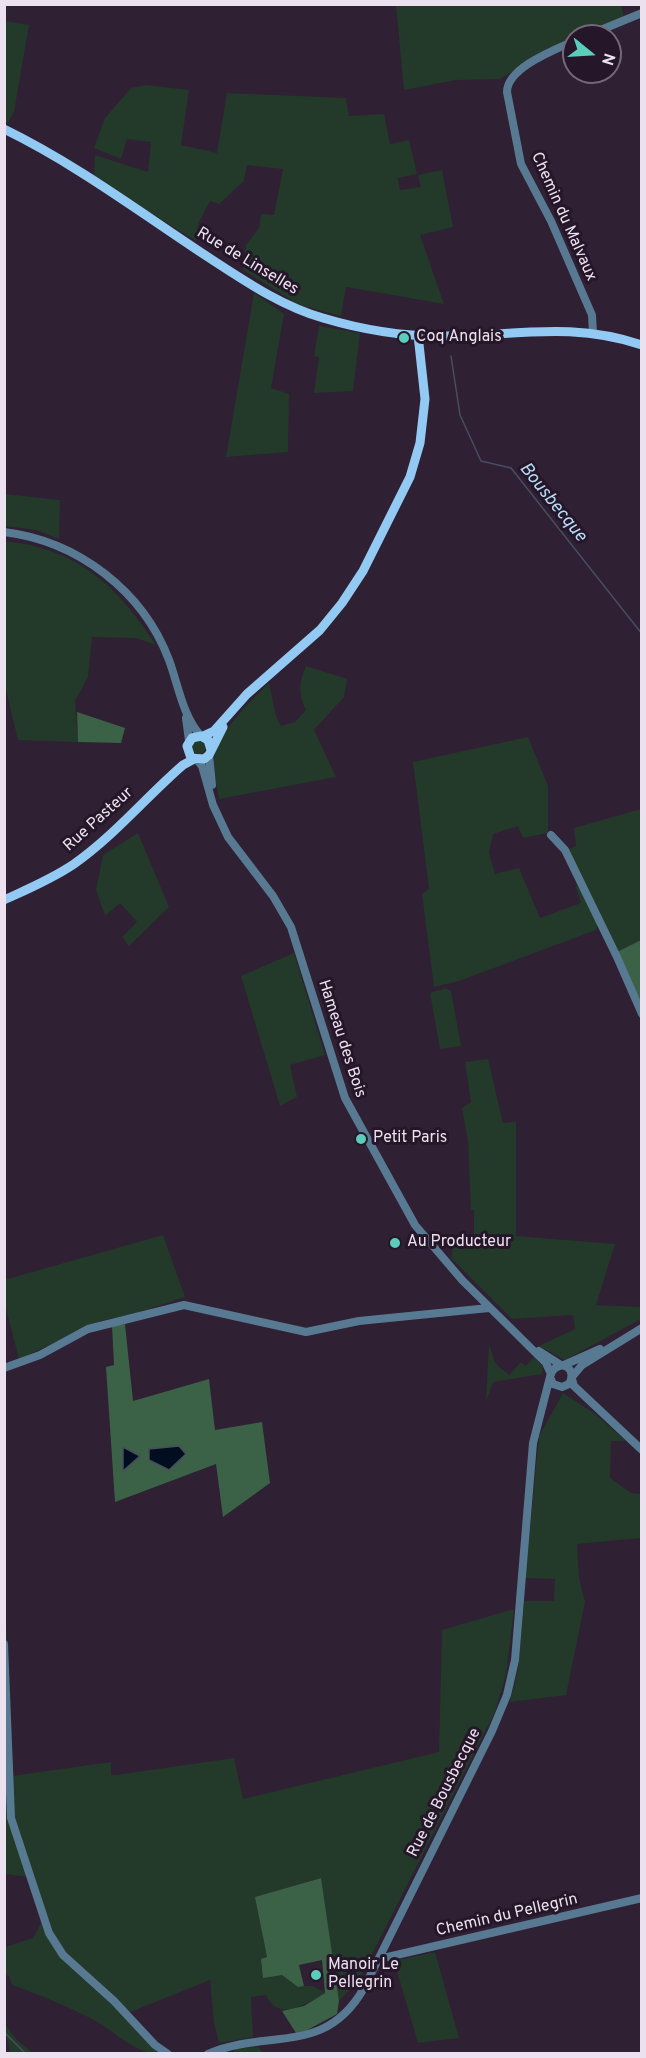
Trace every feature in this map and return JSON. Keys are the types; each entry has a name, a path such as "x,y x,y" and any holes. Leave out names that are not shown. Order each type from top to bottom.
{"main road":[{"name":"Rue de Linselles","path":"6,130 51,154 249,283 287,305 343,323 422,335 540,330 593,333 642,345"},
{"path":"239,702 210,752 196,760 188,753 188,743 214,731 239,702 324,626 363,571 405,486 418,453 425,408 422,335"},
{"path":"202,736 209,741 210,752"},
{"name":"Rue Pasteur","path":"150,795 188,743"},
{"name":"Rue Pasteur","path":"4,900 46,881 75,863 104,841 183,765 196,760"}],"street":[{"path":"617,24 642,14"},
{"name":"Chemin du Malvaux","path":"562,48 516,73 508,82 507,92 521,164 551,221 592,315 593,333"},
{"path":"4,532 62,547 92,563 118,584 145,615 158,635 195,728 202,736"},
{"path":"180,693 188,743"},
{"name":"Hameau des Bois","path":"210,752 208,764 220,822"},
{"name":"Hameau des Bois","path":"196,760 203,768 220,822 237,852 273,896 291,927 345,1098 418,1230 489,1308 548,1365 551,1375"},
{"path":"551,835 565,850 642,1014"},
{"path":"4,1368 40,1355 88,1329 184,1305 306,1332 359,1321 489,1308"},
{"path":"603,1414 554,1384 551,1375 553,1369 642,1328"},
{"name":"Hameau des Bois","path":"522,1338 562,1365"},
{"path":"560,1387 568,1384 582,1365 623,1338"},
{"path":"562,1365 570,1370 574,1386 642,1450"},
{"name":"Rue de Bousbecque","path":"208,2054 234,2045 306,2036 327,2027 356,2001 379,1959 492,1731 507,1695 517,1648 524,1541 537,1426 551,1375"},
{"name":"Rue de Bousbecque","path":"537,1426 552,1393 560,1387"},
{"path":"4,1644 12,1822 49,1933 67,1959 114,2001 155,2045 168,2054"},
{"name":"Chemin du Pellegrin","path":"379,1959 642,1898"}],"green space":[{"path":"396,5 621,5 624,18 607,24 562,24 562,43 500,79 456,80 404,90"},
{"path":"5,21 29,25 14,112 8,123 4,121"},
{"path":"146,85 189,90 181,145 217,153 227,93 346,98 349,116 384,114 390,144 409,140 417,174 398,178 400,190 421,187 418,175 442,170 453,227 420,235 444,304 346,287 341,316 299,305 243,270 246,245 259,228 261,214 274,215 283,169 247,165 244,181 219,204 210,201 199,222 196,241 94,178 95,155 148,172 151,142 127,139 121,159 94,148 105,118 131,88"},
{"path":"254,293 284,314 271,388 289,394 288,452 226,457"},
{"path":"319,326 360,333 353,391 314,393 319,357 314,356"},
{"path":"5,494 60,500 59,539 36,530 5,526"},
{"path":"4,541 53,552 74,561 93,574 126,605 156,645 136,638 92,637 88,677 75,701 78,742 18,740 5,686"},
{"path":"306,666 347,679 344,697 314,730 336,777 219,799 214,762 220,741 227,730 269,683 276,716 281,726 295,722 306,710 300,688"},
{"path":"77,712 125,728 121,743 78,742"},
{"path":"528,737 548,786 548,833 523,838 518,826 493,834 489,853 495,874 519,868 540,918 581,903 576,887 579,885 598,923 596,930 459,981 434,987 422,894 429,889 413,762"},
{"path":"196,740 202,740 206,747 202,754 196,754 192,750 192,744"},
{"path":"641,809 641,940 617,952 567,850 576,846 574,828"},
{"path":"138,833 169,907 129,946 122,937 137,922 120,903 105,916 96,890 103,855"},
{"path":"641,940 641,1004 617,952"},
{"path":"294,953 325,1055 290,1065 297,1097 280,1106 241,976"},
{"path":"446,988 451,991 461,1046 440,1049 430,993"},
{"path":"488,1059 503,1123 516,1122 516,1236 615,1244 596,1305 641,1307 641,1319 565,1360 539,1346 575,1329 573,1315 512,1319 451,1258 454,1243 461,1239 474,1240 474,1210 471,1210 468,1142 462,1108 471,1102 465,1062"},
{"path":"163,1235 185,1297 134,1314 104,1320 19,1359 5,1305 4,1280"},
{"path":"125,1324 133,1401 209,1379 215,1430 262,1422 270,1483 223,1517 216,1464 115,1502 106,1367 114,1365 112,1326"},
{"path":"489,1344 495,1363 509,1375 521,1362 526,1366 534,1357 543,1367 542,1374 493,1382 486,1402"},
{"path":"563,1393 594,1413 626,1441 611,1441 610,1478 631,1493 641,1494 641,1538 577,1544 579,1578 585,1602 566,1695 510,1702 518,1669 524,1601 554,1601 555,1579 525,1578 539,1436"},
{"path":"4,1565 12,1776 111,1762 111,1775 116,1775 234,1758 243,1799 439,1752 442,1630 514,1609 506,1675 495,1712 359,1980 339,2001 320,1878 256,1897 267,1957 282,1975 298,1986 313,1986 325,1993 302,2006 285,2010 271,2003 266,1995 251,1997 253,2037 219,2043 214,2023 210,1980 128,2013 159,2054 141,2050 84,2015 12,1985 9,1976 5,1975 5,1947 33,1938 42,1921 28,1877 5,1874"},
{"path":"321,1878 339,2001 337,2014 300,2034 296,2033 282,2011 304,2006 325,1993 322,1960 299,1965 304,1986 298,1987 282,1975 263,1978 261,1959 267,1957 255,1897"},
{"path":"435,1952 459,2038 418,2043 394,1961"},
{"path":"4,2023 17,2040 33,2053 10,2053"},
{"path":"259,2047 263,2054 233,2054 235,2048"}],"water":[{"path":"179,1446 186,1454 169,1470 149,1460 149,1449"},
{"path":"123,1447 140,1456 123,1471"}],"waterway":[{"name":"Bousbecque","path":"451,356 460,415 481,461 511,468 642,634"},
{"path":"4,2032 26,2054"}],"place":[{"name":"Coq Anglais","path":"404,338"},
{"name":"Petit Paris","path":"361,1139"},
{"name":"Au Producteur","path":"395,1243"},
{"name":"Manoir Le Pellegrin","path":"316,1975"}]}
